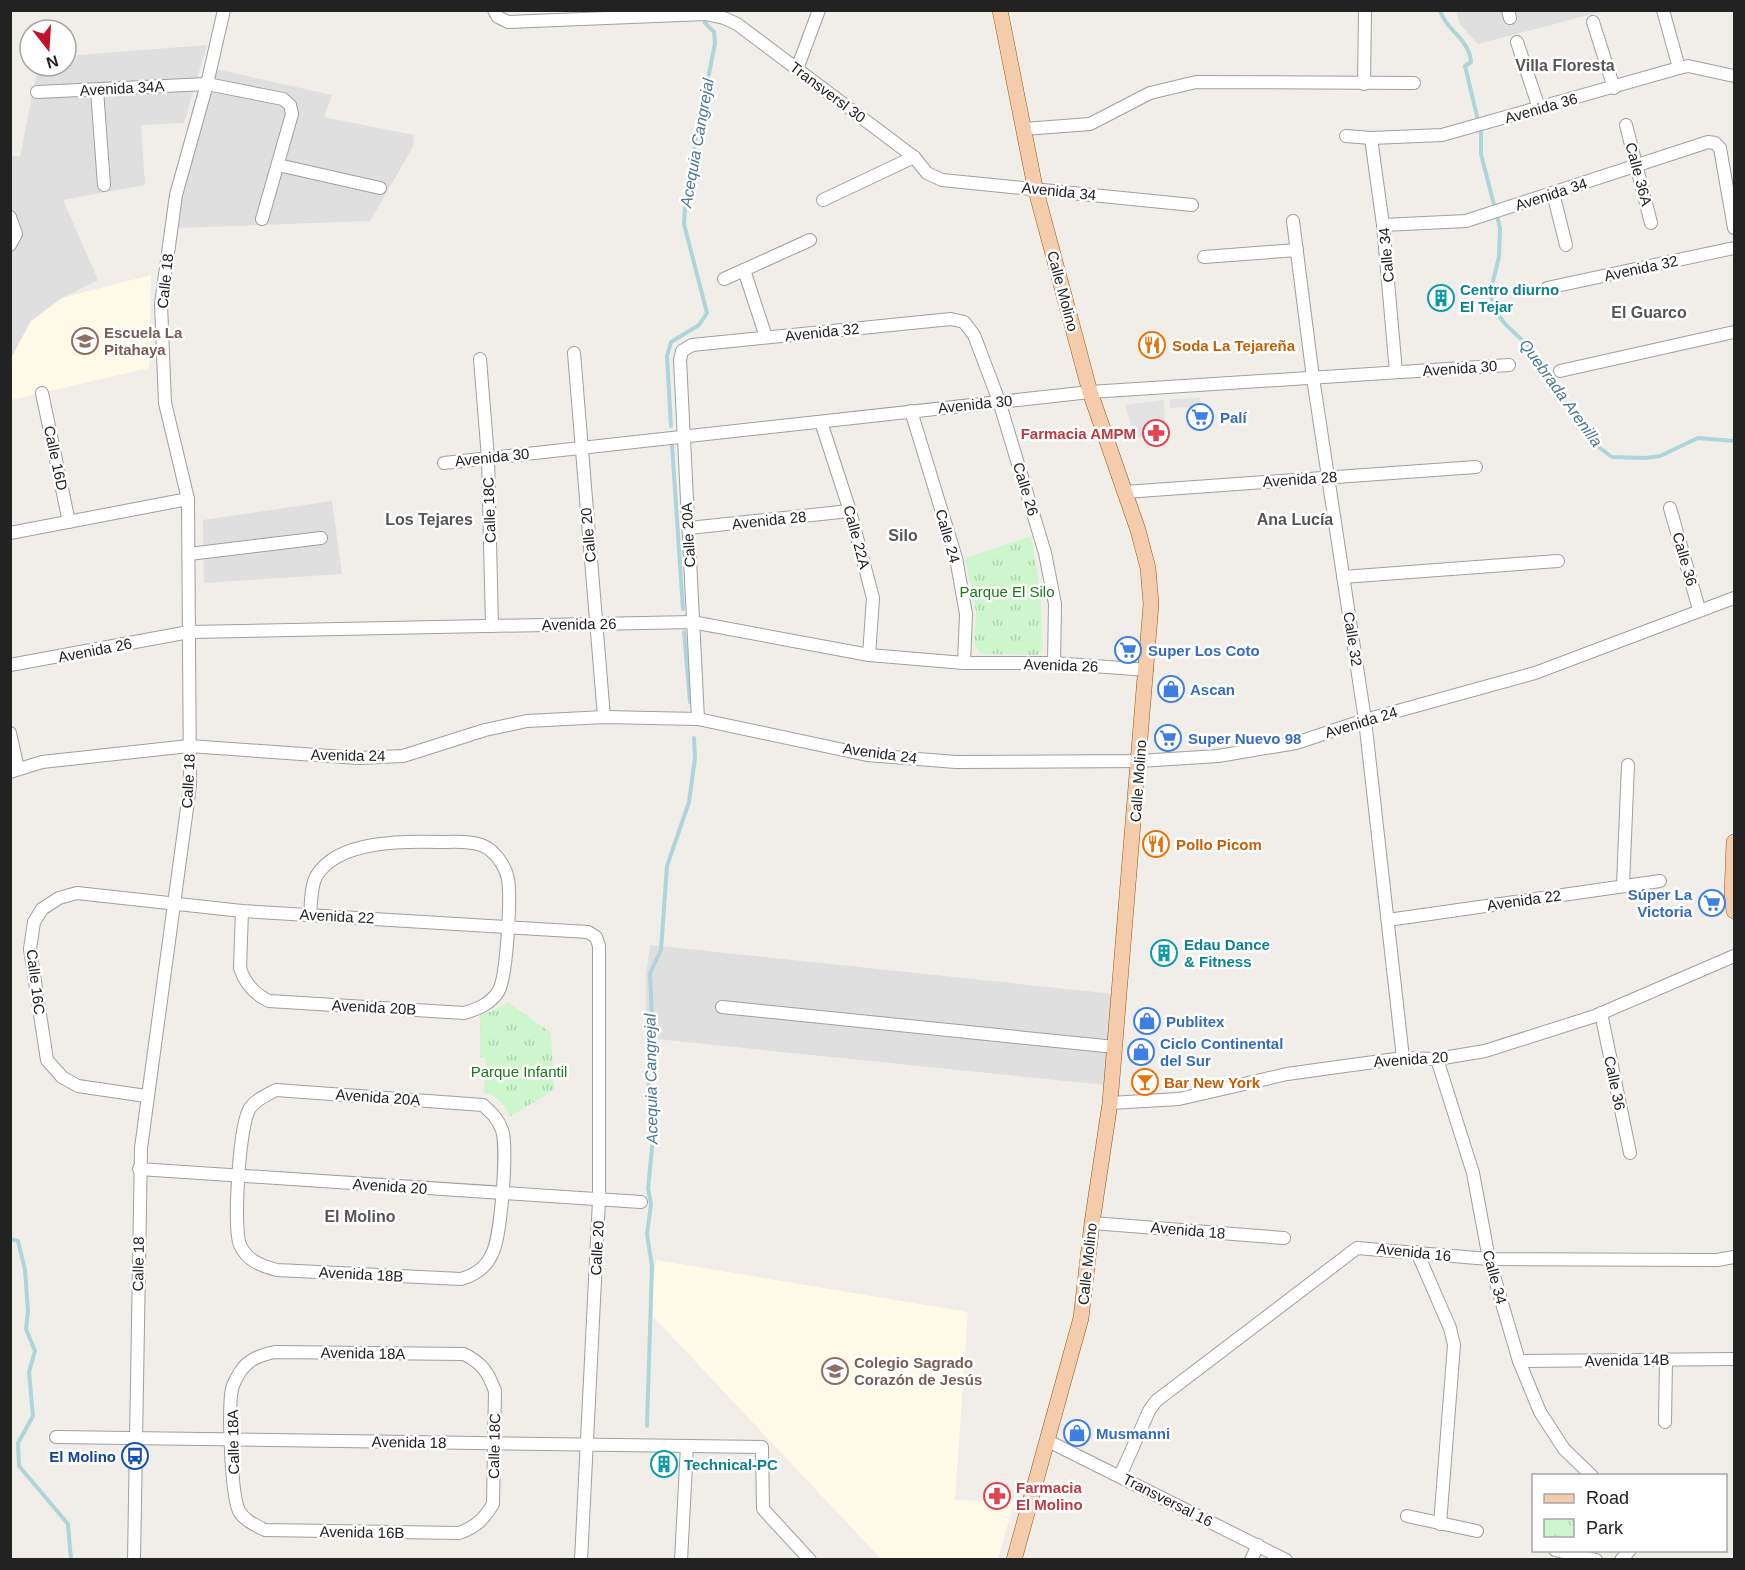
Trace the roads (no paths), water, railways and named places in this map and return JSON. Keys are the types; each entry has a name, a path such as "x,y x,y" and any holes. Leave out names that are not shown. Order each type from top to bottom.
{"main road":[{"name":"Calle Molino","path":"1000,10 1035,187 1090,393 1125,492 1148,568 1151,604 1110,1103 1081,1318 1014,1560"},
{"path":"1734,842 1732,894 1734,912"}],"street":[{"name":"Calle 18","path":"134,1560 139,1169 146,1096 190,786 188,499 165,403 161,304 176,195 207,84 224,10"},
{"path":"797,69 819,10"},
{"path":"1364,84 1365,10"},
{"path":"1663,10 1679,68"},
{"name":"Transversl 30","path":"496,14 508,22 705,14 724,18 736,24 914,157 927,173"},
{"path":"1593,22 1614,88"},
{"path":"1518,42 1539,108"},
{"name":"Avenida 36","path":"1346,136 1371,138 1442,135 1688,66 1734,76"},
{"path":"1024,129 1090,124 1150,93 1196,82 1414,83"},
{"name":"Avenida 34A","path":"37,92 207,84 283,99 290,105 292,114 278,165"},
{"path":"98,90 104,184"},
{"name":"Calle 36A","path":"1626,125 1651,223"},
{"name":"Calle 34","path":"1371,138 1383,225 1396,372"},
{"name":"Avenida 34","path":"1383,225 1466,221 1708,142 1716,143 1720,148 1734,228"},
{"path":"823,200 914,157"},
{"path":"262,219 278,165 381,188"},
{"name":"Avenida 34","path":"927,173 942,180 962,184 1035,187 1192,206"},
{"path":"1553,193 1566,246"},
{"path":"10,217 14,239"},
{"name":"Calle 32","path":"1293,221 1313,378 1365,720 1403,1058"},
{"path":"724,279 810,240"},
{"name":"Avenida 32","path":"1547,288 1734,248"},
{"path":"1204,256 1297,250"},
{"path":"744,270 766,338"},
{"name":"Avenida 32","path":"682,351 692,345 951,319 964,322"},
{"name":"Calle 26","path":"964,322 974,336 999,401 1045,553 1055,604 1054,663"},
{"path":"1560,371 1734,332"},
{"name":"Calle 20A","path":"682,351 682,435 698,719"},
{"name":"Calle 20","path":"574,353 604,717"},
{"name":"Calle 18C","path":"480,360 488,458 492,626"},
{"name":"Avenida 30","path":"444,462 999,401 1509,365"},
{"name":"Calle 16D","path":"42,393 69,522"},
{"name":"Calle 24","path":"911,411 956,558 966,614 964,663"},
{"name":"Calle 22A","path":"821,422 850,511 873,598 869,655"},
{"name":"Avenida 28","path":"1125,492 1476,467"},
{"path":"10,533 188,499"},
{"name":"Calle 36","path":"1670,508 1699,609"},
{"name":"Avenida 28","path":"688,528 850,511"},
{"path":"189,554 321,538"},
{"path":"1343,577 1557,561"},
{"name":"Avenida 24","path":"14,771 42,762 189,746 358,758 403,756 484,730 527,721 604,717 698,719 867,755 956,762 1139,761 1257,750 1296,743 1365,720 1535,673 1699,609 1734,598"},
{"name":"Avenida 26","path":"10,665 189,632 692,622 869,655 964,663 1054,663 1147,669"},
{"path":"10,734 14,771"},
{"path":"1623,885 1628,765"},
{"path":"310,915 315,876 327,864 346,853 398,841 464,842 487,848 500,861 508,879 507,926"},
{"name":"Avenida 22","path":"1388,920 1660,881"},
{"name":"Avenida 22","path":"77,893 242,911 588,932 596,937"},
{"name":"Calle 16C","path":"77,893 59,898 42,909 34,922 30,949 47,1060 62,1077 78,1086 146,1096"},
{"name":"Avenida 20B","path":"242,911 240,968 250,988 269,1001 464,1013 478,1009 501,988 507,926"},
{"name":"Calle 20","path":"580,1560 588,1444 599,1200 599,946 596,937"},
{"name":"Avenida 20","path":"1110,1103 1179,1099 1287,1074 1403,1058 1437,1059 1485,1051 1601,1013 1734,956"},
{"path":"722,1007 1115,1047"},
{"name":"Calle 36","path":"1601,1013 1630,1153"},
{"name":"Calle 34","path":"1437,1059 1473,1173 1489,1259 1519,1361 1540,1412 1564,1449 1590,1474"},
{"name":"Avenida 20A","path":"238,1174 246,1117 258,1099 276,1090 471,1104 483,1105 496,1117 503,1133 503,1194"},
{"name":"Avenida 20","path":"139,1169 641,1202"},
{"name":"Avenida 18B","path":"238,1174 237,1235 240,1245 252,1260 277,1270 461,1279 472,1276 482,1269 493,1253 503,1194"},
{"name":"Avenida 18","path":"1092,1223 1284,1238"},
{"name":"Avenida 16","path":"1120,1476 1149,1410 1156,1401 1357,1248 1367,1247 1489,1259 1717,1260 1734,1257"},
{"path":"1418,1252 1450,1328 1454,1345 1440,1524"},
{"name":"Avenida 18A","path":"249,1362 260,1355 275,1352 464,1354 478,1361"},
{"path":"1665,1422 1666,1359"},
{"name":"Avenida 14B","path":"1519,1361 1734,1359"},
{"name":"Calle 18C","path":"474,1527 494,1504 495,1390 489,1373 478,1361"},
{"name":"Calle 18A","path":"249,1362 240,1371 232,1390 231,1441 235,1498 240,1512 250,1523"},
{"name":"Avenida 18","path":"56,1437 762,1447 763,1509 810,1560"},
{"name":"Transversal 16","path":"1048,1441 1286,1560"},
{"path":"681,1560 687,1446"},
{"path":"1407,1516 1476,1531"},
{"name":"Avenida 16B","path":"250,1523 265,1530 459,1533 474,1527"},
{"path":"1251,1560 1258,1545"},
{"path":"1560,1552 1596,1560"}],"waterway":[{"name":"Quebrada Arenilla","path":"1440,10 1447,24 1466,47 1471,62 1465,66 1481,133 1481,154 1500,228 1499,257 1490,293 1496,312 1506,325 1532,349 1565,403 1600,448 1612,457 1660,456 1698,438 1734,441"},
{"name":"Acequia Cangrejal","path":"671,426 667,356 671,342 699,325 707,313 684,224 686,192 715,43 714,32 705,23"},
{"name":"Acequia Cangrejal","path":"672,445 683,609"},
{"name":"Acequia Cangrejal","path":"684,632 690,702"},
{"name":"Acequia Cangrejal","path":"647,1426 652,1266 647,1234 651,1204 648,1188 653,1139 648,1074 652,1019 650,973 661,950 667,866 689,802 695,758 694,738"},
{"path":"10,1239 18,1241 25,1270 28,1311 26,1329 35,1351 29,1372 33,1416 18,1443 19,1466 68,1524 71,1560"}],"place":[{"name":"Centro diurno El Tejar","path":"1441,298"},
{"name":"Escuela La Pitahaya","path":"85,341"},
{"name":"Soda La Tejareña","path":"1152,345"},
{"name":"Palí","path":"1200,417"},
{"name":"Farmacia AMPM","path":"1156,433"},
{"name":"Super Los Coto","path":"1128,650"},
{"name":"Ascan","path":"1171,689"},
{"name":"Super Nuevo 98","path":"1168,738"},
{"name":"Pollo Picom","path":"1156,844"},
{"name":"Súper La Victoria","path":"1712,903"},
{"name":"Edau Dance & Fitness","path":"1164,953"},
{"name":"Publitex","path":"1147,1021"},
{"name":"Ciclo Continental del Sur","path":"1141,1052"},
{"name":"Bar New York","path":"1145,1082"},
{"name":"Colegio Sagrado Corazón de Jesús","path":"835,1371"},
{"name":"Musmanni","path":"1077,1433"},
{"name":"El Molino","path":"135,1456"},
{"name":"Technical-PC","path":"664,1464"},
{"name":"Farmacia El Molino","path":"997,1496"}],"district":[{"name":"Villa Floresta","path":"1565,65"},
{"name":"El Guarco","path":"1649,312"},
{"name":"Los Tejares","path":"429,519"},
{"name":"Ana Lucía","path":"1295,519"},
{"name":"Silo","path":"903,535"},
{"name":"El Molino","path":"360,1216"}],"park label":[{"name":"Parque El Silo","path":"1007,591"},
{"name":"Parque Infantil","path":"519,1071"}]}
